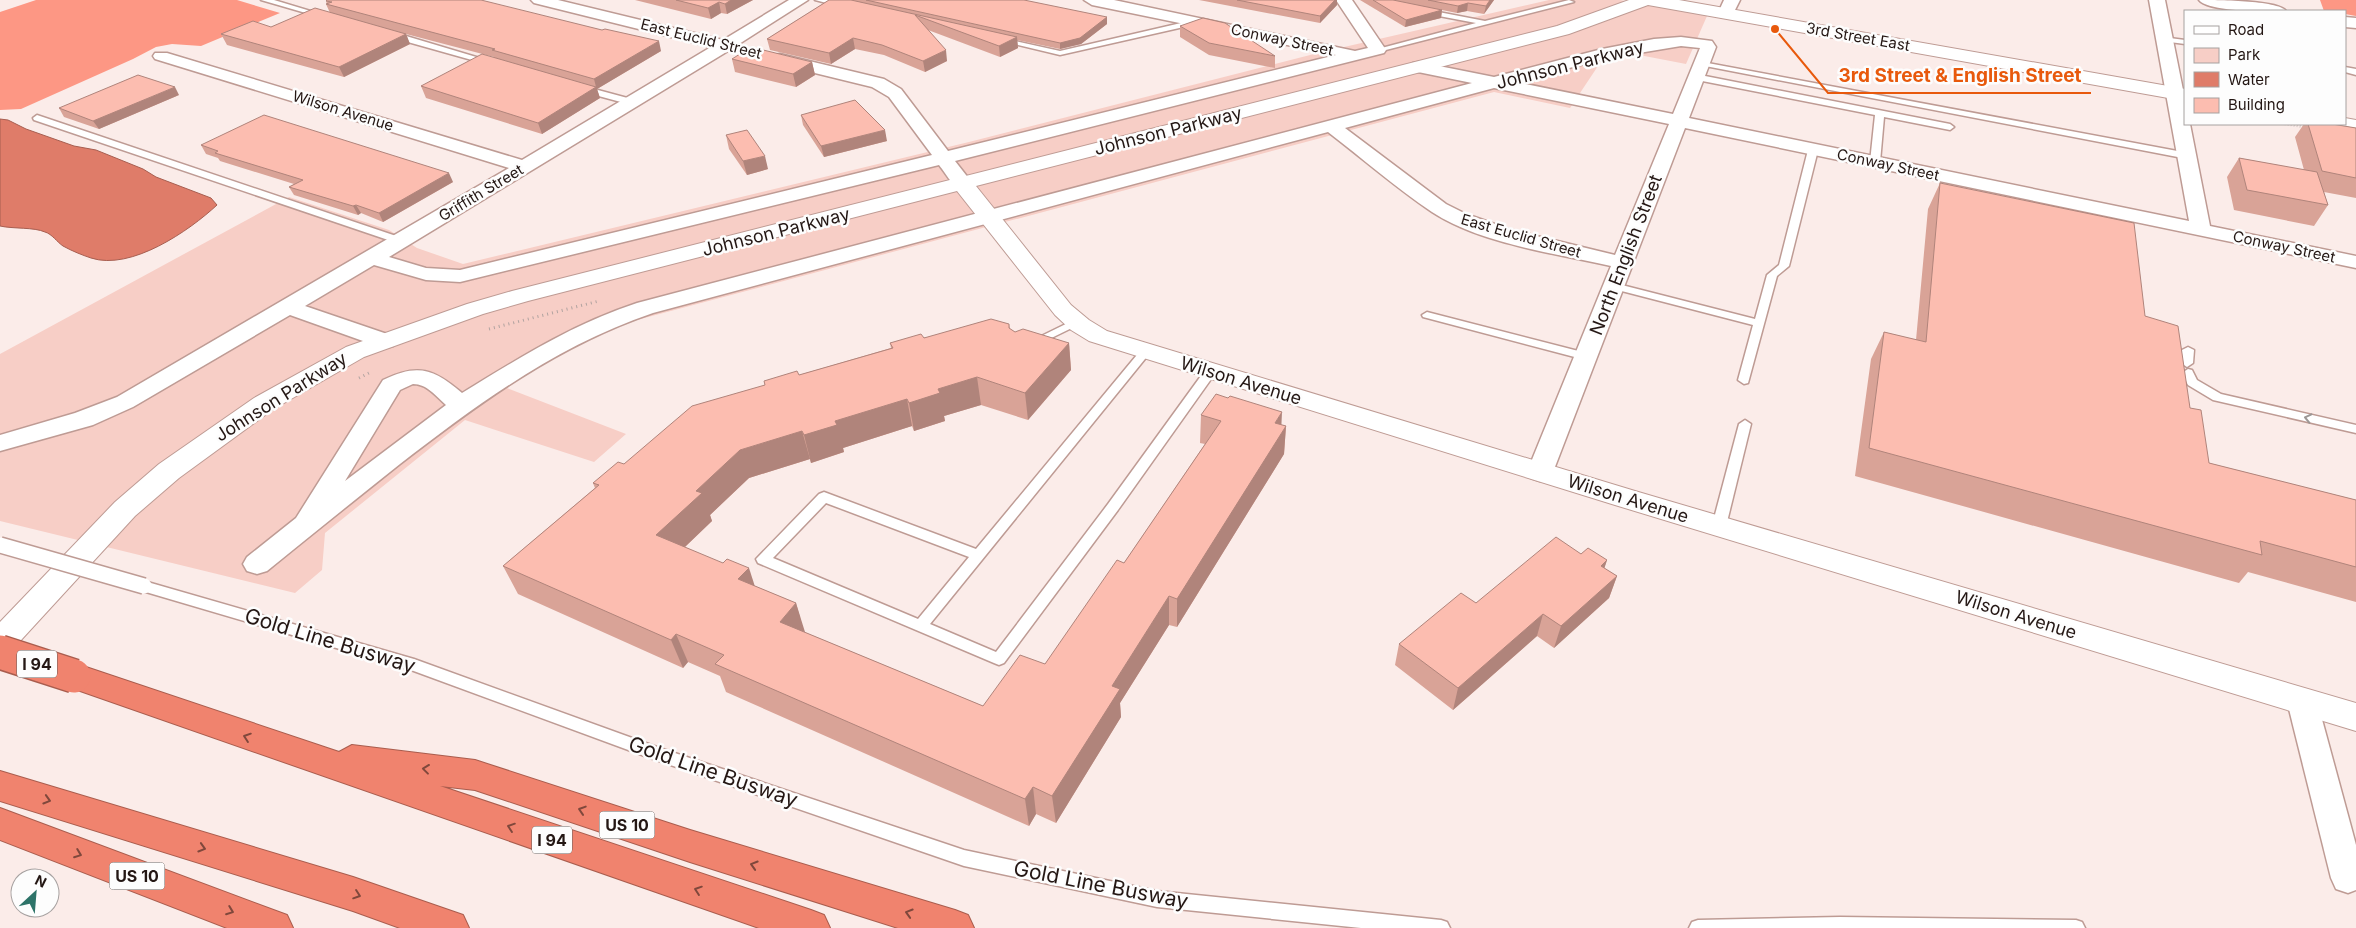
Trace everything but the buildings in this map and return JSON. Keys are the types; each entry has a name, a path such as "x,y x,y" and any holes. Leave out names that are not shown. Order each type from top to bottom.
{"highway":[{"name":"I 94","path":"0,652 811,928"},
{"name":"US 10","path":"293,753 475,775 700,849 955,928"},
{"path":"0,786 353,894 450,928"},
{"name":"US 10","path":"0,824 274,928"}],"street":[{"name":"East Euclid Street","path":"539,0 878,83 895,93 964,184"},
{"name":"Griffith Street","path":"0,443 84,419 125,402 526,167 800,0"},
{"name":"Conway Street","path":"1092,0 1356,55"},
{"path":"1344,0 1378,50"},
{"name":"Johnson Parkway","path":"0,642 126,508 169,471 232,425 312,375 355,352 475,309 520,296 1564,30 1645,0"},
{"name":"3rd Street East","path":"1650,0 1729,7 2180,94"},
{"path":"2157,0 2180,94 2188,156 2201,230"},
{"path":"2207,0 2272,10"},
{"name":"Johnson Parkway","path":"257,564 461,405 547,350 606,321 645,308 988,216 1330,125 1495,84 1602,54 1654,45 1700,42"},
{"name":"North English Street","path":"1540,472 1708,47 1700,42"},
{"name":"Johnson Parkway","path":"372,258 426,275 460,276 1378,50"},
{"name":"Wilson Avenue","path":"161,56 526,167"},
{"name":"Conway Street","path":"1419,67 2356,262"},
{"name":"East Euclid Street","path":"1330,125 1434,204 1456,217 1483,228 1623,263"},
{"name":"Wilson Avenue","path":"964,184 1063,310 1076,322 1098,336 1540,472 2356,717"},
{"path":"287,307 385,341"},
{"path":"305,525 391,386 404,378 418,375 428,377 461,405"},
{"path":"2302,701 2348,878"}],"lane":[{"path":"265,0 336,20"},
{"path":"819,0 848,6"},
{"name":"Johnson Parkway","path":"1378,50 1570,2"},
{"path":"1417,9 1487,23"},
{"path":"992,38 1060,53 1194,22"},
{"path":"384,33 498,65"},
{"path":"2165,39 2184,42"},
{"path":"1698,70 1880,113 1950,127"},
{"path":"1698,70 2188,156"},
{"path":"574,86 632,102"},
{"path":"1875,162 1880,113"},
{"path":"37,118 401,241"},
{"path":"1744,380 1772,275 1784,266 1813,150"},
{"path":"1614,286 1759,322"},
{"path":"1427,315 1586,356"},
{"path":"1023,350 1049,334 1076,322"},
{"path":"2188,350 2187,368 2192,382 2217,397 2356,429"},
{"path":"921,625 1145,352"},
{"path":"978,555 824,497 764,559 999,659 1113,507 1210,372"},
{"path":"1719,526 1745,424"},
{"name":"Gold Line Busway","path":"0,545 414,665 656,753 964,858 1157,899 1441,928"},
{"path":"1698,928 1840,925 2076,928"}],"green space":[{"path":"1549,0 1620,0 1707,16 1686,64 1634,54 1602,60 1570,108 1494,92 618,325 547,360 507,388 626,434 594,462 465,420 325,533 322,570 295,593 0,521 0,354 289,197 389,230 417,248 463,264 969,142 1318,53"}],"shaded area":[{"path":"36,0 237,0 280,13 201,46 172,44 156,47 21,109 0,110 0,12"},
{"path":"2320,0 2356,0 2356,16 2346,14 2346,10 2324,10"}],"water":[{"path":"0,119 8,120 26,129 74,146 96,150 143,169 156,177 211,198 217,205 191,226 158,246 124,259 107,261 91,258 73,251 63,246 50,234 40,230 0,226"}],"place":[{"name":"3rd Street & English Street","path":"1775,29"}]}
